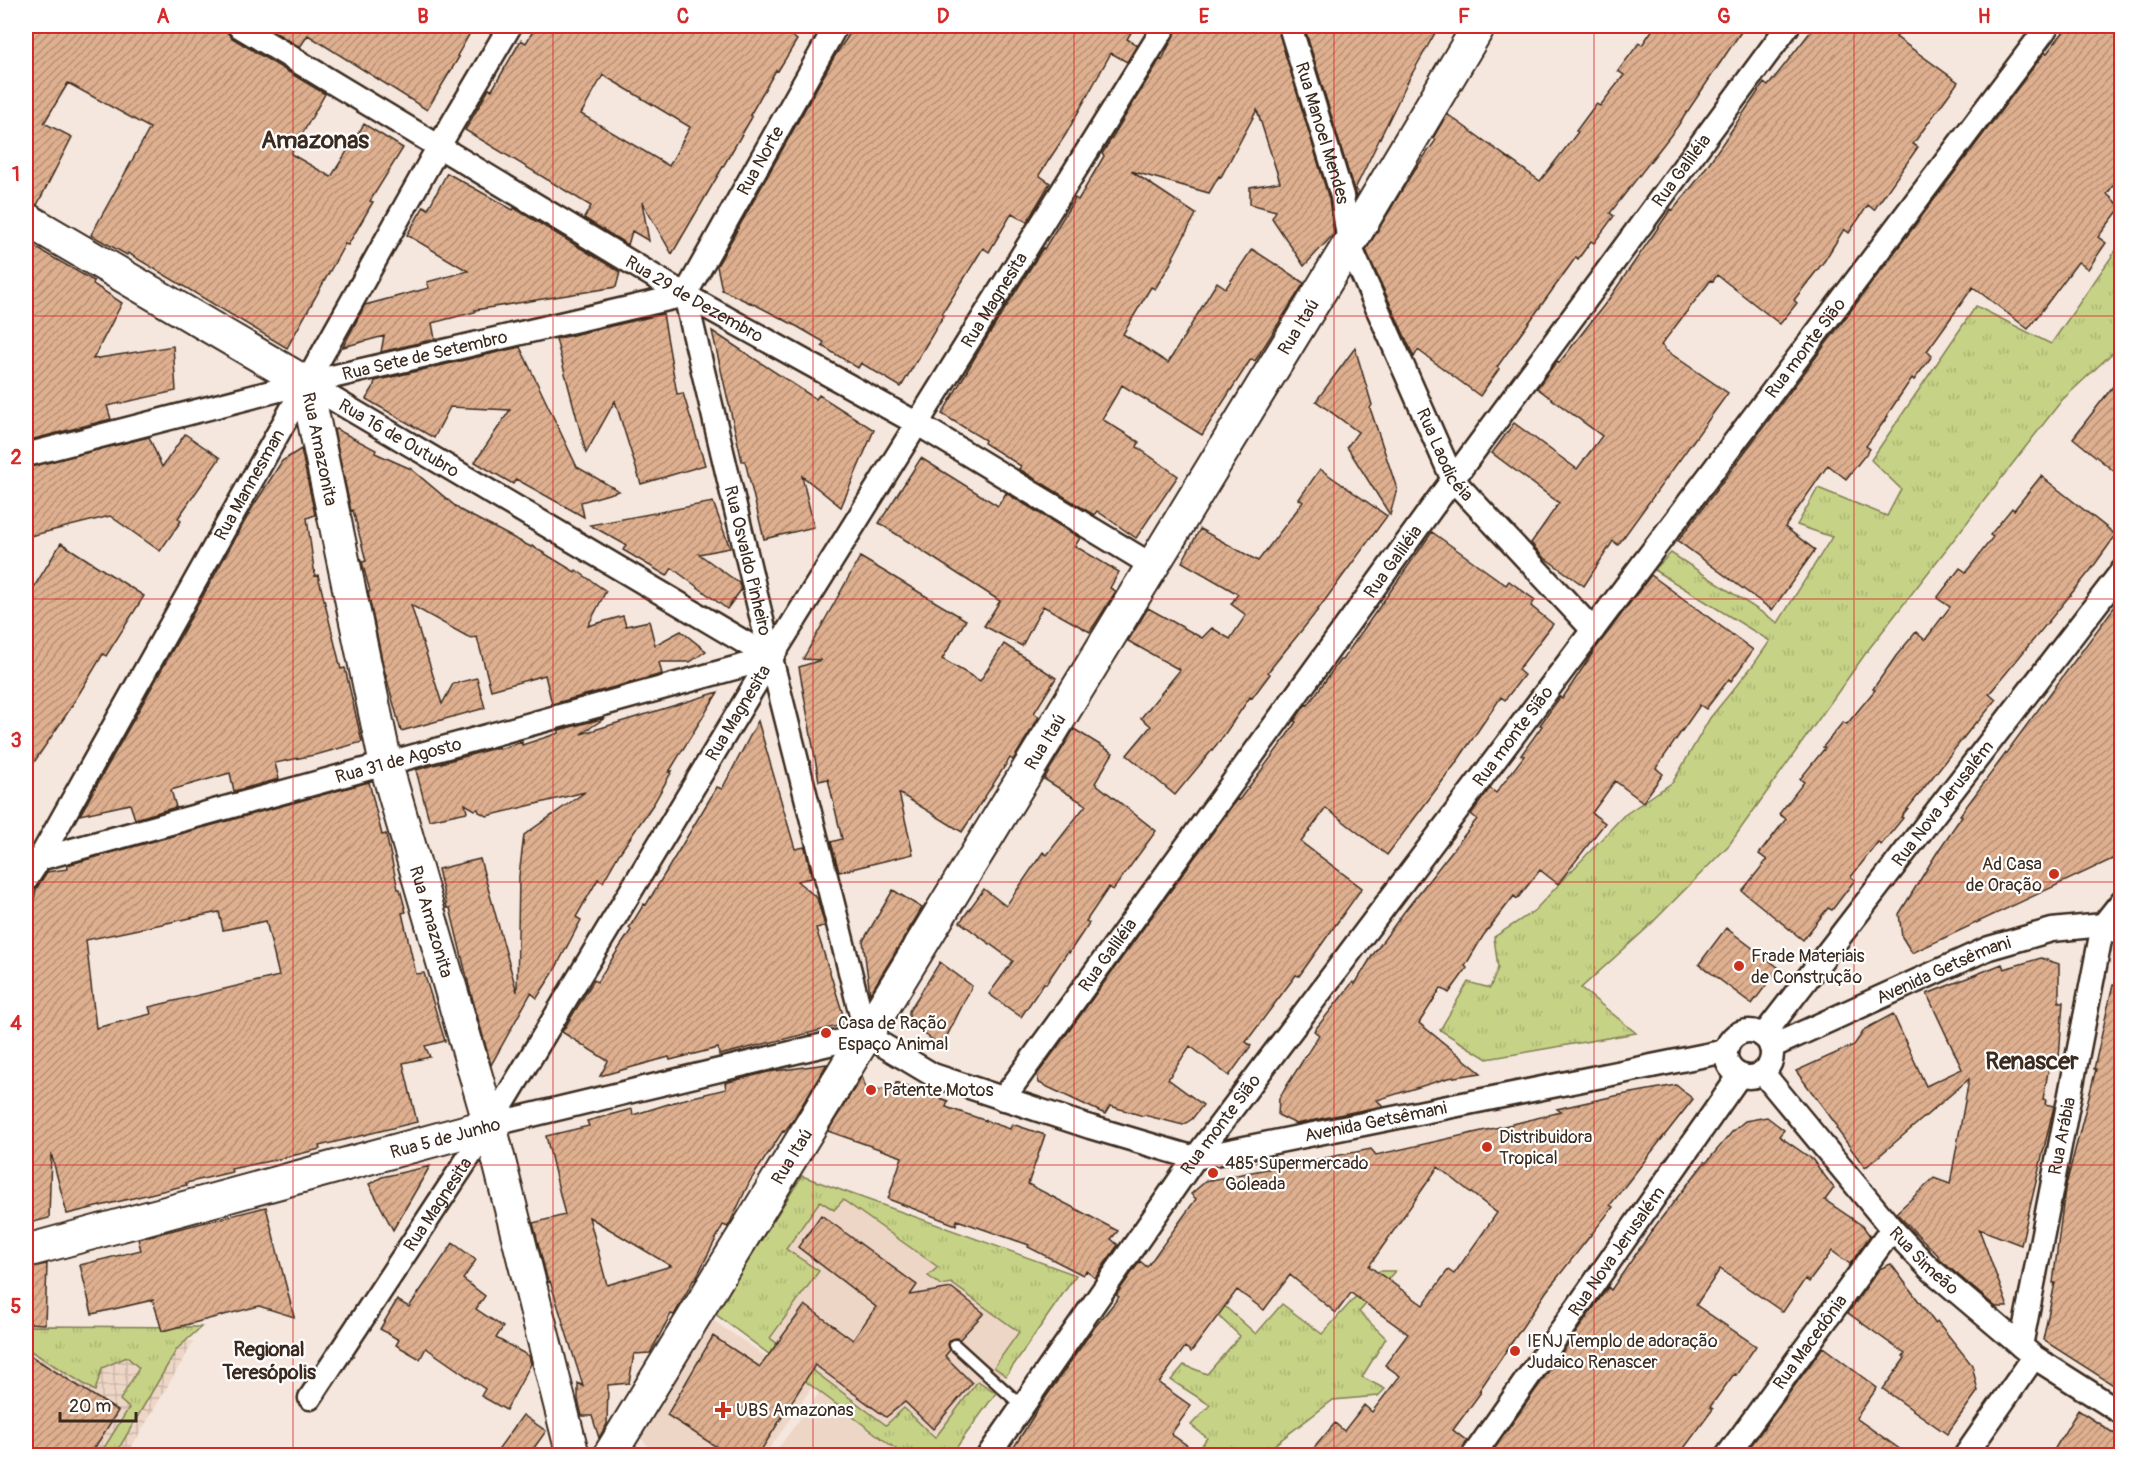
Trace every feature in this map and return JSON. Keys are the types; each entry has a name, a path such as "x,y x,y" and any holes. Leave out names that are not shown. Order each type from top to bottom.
{"street":[{"name":"Rua 29 de Dezembro","path":"239,26 686,295 918,424 1153,566"},
{"name":"Rua Mannesman","path":"26,880 32,861 439,146 510,26"},
{"name":"Rua Norte","path":"686,295 836,26"},
{"name":"Rua Magnesita","path":"310,1398 490,1125 771,658 1166,26"},
{"name":"Rua Manoel Mendes","path":"1290,26 1342,196 1349,244"},
{"name":"Rua Itaú","path":"609,1455 1153,566 1479,26"},
{"name":"Rua Galiléia","path":"1003,1099 1453,480 1788,26"},
{"name":"Rua monte Sião","path":"988,1455 1195,1158 2048,26"},
{"name":"Rua 16 de Outubro","path":"26,219 771,658"},
{"name":"Rua Laodicéia","path":"1349,244 1453,480 1593,630"},
{"name":"Rua Sete de Setembro","path":"26,455 306,383 686,295"},
{"name":"Rua Osvaldo Pinheiro","path":"686,295 771,658 866,1035"},
{"name":"Rua Amazonita","path":"306,383 386,765 490,1125 573,1455"},
{"name":"Rua Nova Jerusalém","path":"1767,1041 2121,571"},
{"name":"Rua 31 de Agosto","path":"32,861 771,658"},
{"path":"2112,929 2121,901"},
{"name":"Avenida Getsêmani","path":"1767,1041 1989,948 2052,930 2112,929"},
{"name":"Rua Arábia","path":"2028,1352 2112,929"},
{"path":"1746,1032 1767,1041 1770,1060 1751,1073 1728,1065 1726,1051 1730,1040 1737,1035 1746,1032"},
{"name":"Avenida Getsêmani","path":"866,1035 933,1075 1090,1127 1195,1158 1726,1051"},
{"name":"Rua 5 de Junho","path":"26,1251 490,1125 866,1035"},
{"name":"Rua Nova Jerusalém","path":"1473,1455 1751,1073"},
{"name":"Rua Simeão","path":"1751,1073 1929,1268 2028,1352 2121,1413"},
{"name":"Rua Macedônia","path":"1727,1455 1892,1228"},
{"path":"1965,1455 2028,1352"}],"lane":[{"path":"955,1345 1022,1406"}],"shaded area":[{"path":"809,1178 1073,1278 947,1455 773,1455 822,1389 717,1314"},
{"name":"UBS Amazonas","path":"711,1319 812,1387 765,1455 655,1454 635,1432"},
{"path":"26,1322 194,1341 127,1455 26,1456"}],"green space":[{"path":"2121,235 2121,345 2062,400 1868,650 1729,845 1647,928 1581,988 1636,1033 1487,1059 1440,1030 1468,982 1490,988 1498,968 1494,937 1534,911 1623,816 1673,782 1710,718 1770,641 1654,570 1671,553 1778,623 1832,537 1797,525 1818,488 1887,516 1901,489 1871,460 1976,306 2051,344 2119,246"},
{"path":"802,1176 1076,1275 1006,1376 994,1367 1019,1332 951,1283 941,1285 928,1276 938,1267 843,1200 834,1210 820,1201 786,1249 819,1271 770,1338 886,1425 904,1408 935,1438 978,1381 996,1393 951,1455 904,1455 714,1313"},
{"path":"1160,1249 1256,1334 1282,1304 1322,1334 1379,1271 1395,1271 1359,1312 1386,1338 1362,1377 1385,1389 1378,1396 1333,1400 1261,1455 1195,1455 1207,1438 1191,1425 1210,1405 1171,1380 1184,1365 1207,1374 1240,1336 1155,1257"},
{"path":"26,1326 201,1327 177,1349 115,1455 99,1456 129,1408 120,1400 139,1368 127,1357 102,1368 95,1391 26,1348"}],"building":[{"path":"26,26 226,26 232,38 325,94 291,154 331,177 364,124 403,148 370,201 373,202 348,245 345,244 287,348 128,253 127,255 91,235 150,128 68,83 44,123 72,137 37,205 26,201"},
{"path":"264,26 474,26 457,56 459,57 427,110 308,35 300,47"},
{"path":"536,26 798,26 792,36 797,40 778,71 776,70 750,115 752,117 672,254 642,202 649,241 632,231 628,245 584,218 591,206 465,130 521,40 526,43","holes":["603,75 690,127 669,166 581,114"]},
{"path":"855,26 1135,26 1127,39 1137,45 1127,62 1111,53 1066,134 1039,175 1050,183 1027,222 1012,213 989,252 983,248 901,387 861,363 858,368 822,346 824,342 798,327 722,290 717,266 836,54"},
{"path":"1178,26 1277,26 1329,199 1334,234 1304,266 1272,218 1276,211 1250,204 1250,187 1280,182 1257,110 1221,177 1219,176 1209,193 1131,171 1196,214 1174,258 1155,289 1151,287 1123,334 1168,363 1217,282 1226,288 1252,249 1304,283 1255,361 1251,359 1202,435 1122,385 1102,419 1139,442 1137,447 1178,476 1136,538 1097,511 1094,515 1019,469 1021,466 984,443 985,440 942,414 1043,248 1075,198 1078,200 1104,156 1102,154 1160,59 1162,60"},
{"path":"1304,26 1439,26 1409,79 1355,189 1359,193 1356,197"},
{"path":"1655,26 1745,26 1677,127 1610,213 1614,216 1594,243 1591,241 1578,259 1576,257 1497,367 1499,369 1480,396 1418,350 1414,357 1366,250 1411,175 1436,140 1433,138 1447,114 1540,181 1578,132 1576,131 1596,104 1600,106 1624,75 1618,71 1639,43 1642,45"},
{"path":"1815,26 1904,26 1896,37 1958,82 1913,144 1918,147 1874,210 1868,205 1849,233 1844,229 1825,260 1794,300 1797,303 1780,324 1717,275 1661,345 1728,393 1618,545 1613,541 1584,586 1542,556 1531,543 1559,503 1492,453 1514,423 1577,469 1602,436 1537,388 1608,300 1671,209 1673,210 1698,179 1764,83 1768,86"},
{"path":"2068,26 2121,26 2121,174 2107,194 2121,207 2098,237 2106,243 2088,269 2078,262 2028,329 1973,287 1927,351 1932,356 1914,380 1912,378 1866,446 1870,449 1846,479 1828,465 1785,527 1815,550 1772,610 1678,541 2045,52 2047,53"},
{"path":"447,173 513,210 514,208 620,272 616,287 475,310 475,312 432,323 435,339 381,352 384,336 343,347 365,305 429,288 427,282 468,271 407,235 424,206 428,209"},
{"path":"26,242 94,281 93,284 122,303 93,359 173,346 176,391 107,406 111,419 26,441"},
{"path":"663,314 677,394 683,393 705,465 641,484 615,401 586,453 556,339"},
{"path":"712,331 816,399 819,395 874,430 841,507 802,476 814,527 764,539 745,461 742,461"},
{"path":"520,347 577,467 619,491 581,502 584,517 516,479 513,484 475,462 510,410 450,407 434,438 366,399 375,381"},
{"path":"1355,348 1372,405 1370,408 1397,489 1390,515 1347,447 1358,432 1316,401"},
{"path":"2121,376 2121,477 2073,438"},
{"path":"334,430 376,450 375,453 411,469 460,510 532,546 575,572 576,570 606,591 588,626 623,616 626,626 649,621 655,645 681,631 706,651 690,662 659,662 662,674 552,704 545,675 491,690 477,637 470,638 411,605 442,704 453,684 477,678 485,708 401,731 383,665 368,592 370,591 362,562 366,561 353,510 351,511"},
{"path":"185,434 220,458 178,518 181,521 160,551 110,516 26,537 26,468 149,437 162,467"},
{"path":"301,449 315,515 307,518 315,576 318,575 341,669 345,668 362,742 275,763 279,779 234,791 230,773 171,790 176,807 135,819 130,804 80,815 254,505 282,461"},
{"path":"921,458 998,506 1006,493 1080,538 1075,546 1119,572 1110,588 1116,591 1090,632 1043,606 1022,646 984,626 1000,601 879,523"},
{"path":"1320,469 1387,516 1314,615 1268,672 1270,674 1252,698 1250,697 1222,738 1175,795 1127,755 1151,726 1141,718 1180,670 1128,641 1148,608 1202,638 1212,628 1230,639 1246,615 1231,604 1238,594 1182,562 1200,529 1258,561 1303,502 1299,499"},
{"path":"2041,476 2116,535 2090,571 1989,694 1996,700 1976,722 1881,845 1878,842 1851,877 1855,880 1832,910 1828,908 1803,940 1742,891 1767,860 1759,854 1786,819 1779,814 1804,782 1800,779 1825,748 1823,747 1843,722 1847,724 1875,690 1873,689 1896,656 1916,632 1925,640 1950,607 1937,598 1960,568 1966,572 1993,537 1990,535 2012,508 2014,510"},
{"path":"713,502 730,548 699,554 739,583 741,590 727,609 672,568 667,576 623,550 626,545 590,525"},
{"path":"1432,532 1506,585 1509,581 1535,600 1531,606 1553,624 1518,670 1524,675 1505,700 1501,697 1456,763 1387,855 1326,808 1301,842 1362,888 1299,976 1296,975 1246,1042 1251,1046 1229,1076 1190,1046 1168,1079 1203,1105 1192,1119 1183,1125 1110,1106 1105,1114 1039,1083 1037,1075 1237,799 1239,800 1281,744 1306,704 1308,705 1342,660"},
{"path":"61,543 144,596 106,656 103,654 68,712 26,774 26,600"},
{"path":"860,557 966,620 942,659 980,681 1004,644 1056,678 1034,713 1039,717 1013,760 1010,758 962,832 899,793 913,854 839,872 831,842 842,839 828,779 819,781 799,667 821,660 803,659"},
{"path":"1651,575 1753,650 1731,681 1729,679 1706,709 1700,705 1656,768 1663,774 1643,802 1615,781 1592,813 1605,823 1558,884 1540,870 1517,899 1514,896 1483,936 1465,966 1467,968 1449,993 1441,988 1419,1023 1481,1073 1448,1078 1377,1100 1383,1106 1296,1124 1278,1115 1279,1098 1319,1035 1314,1031 1353,982 1355,984 1404,912 1477,819 1471,814 1490,788 1496,793 1524,756 1521,755 1542,726 1540,725 1560,697 1562,699 1596,648"},
{"path":"2121,598 2121,855 1912,953 1902,937 1899,914 1962,816 1960,815"},
{"path":"718,692 669,772 672,771 654,803 603,882 598,879 576,917 581,920 553,973 537,998 531,993 491,1065 438,869 480,859 517,992 519,876 524,835 585,792 487,816 478,809 475,810 465,804 467,812 429,820 416,770 499,747 499,749 522,742 522,745 559,733 559,730 605,718 581,734"},
{"path":"758,721 795,849 805,847 812,878 797,881 817,898 825,926 816,928 846,1024 719,1055 718,1048 670,1060 669,1057 600,1076 608,1061 562,1032 594,980 597,982 631,930 629,928 644,904 646,905 717,787 722,789"},
{"path":"1074,729 1113,753 1095,783 1156,831 1113,890 1109,887 1086,921 1089,923 1069,953 1068,951 1021,1017 989,994 1013,961 960,922 984,889 1006,906 1043,852 1047,855 1086,805 1044,779"},
{"path":"369,782 382,835 386,834 398,889 400,889 406,912 402,913 416,974 424,973 445,1041 425,1046 430,1057 403,1063 417,1122 319,1146 320,1149 231,1169 232,1172 186,1183 187,1185 67,1214 51,1153 49,1218 26,1224 26,1127 32,1126 26,1102 26,922 29,926 36,889 47,872 68,869 67,865","holes":["219,912 223,930 266,921 279,976 149,1007 151,1014 96,1028 86,940"]},
{"path":"893,890 922,908 870,994 863,941"},
{"name":"Frade Materiais de Construção","path":"1726,928 1779,968 1752,1004 1699,964"},
{"path":"2041,958 2059,964 2059,1002 2063,1002 2059,1058 2051,1056 2043,1099 2046,1100 2045,1104 2054,1106 2021,1245 1979,1229 2008,1307 1996,1307 1938,1258 1938,1255 1896,1213 1934,1178 1950,1184 1969,1079 1865,1168 1796,1071 1854,1045 1865,1029 1893,1014 1926,1086 1962,1069 1927,994 2002,964 2004,969"},
{"path":"940,962 972,986 942,1046 914,1027 909,1018 909,1011"},
{"path":"2113,984 2121,985 2121,1390 2043,1340 2055,1283 2053,1283 2065,1189 2096,1069 2094,1069"},
{"path":"827,1064 793,1120 783,1131 750,1181 728,1227 723,1225 695,1280 674,1315 671,1314 650,1353 634,1354 629,1383 608,1385 607,1424 599,1438 592,1416 582,1416 578,1400 578,1383 583,1386 550,1281 548,1282 533,1223 565,1215 546,1136 589,1126 587,1121 632,1109 633,1115 726,1089 725,1083 768,1072","holes":["589,1217 671,1266 607,1285"]},
{"path":"862,1076 867,1092 895,1087 896,1082 948,1101 946,1107 1010,1129 1012,1124 1045,1135 1028,1184 1118,1231 1111,1239 1118,1245 1095,1278 1086,1271 1083,1275 1028,1247 1029,1245 957,1220 956,1225 888,1199 902,1157 828,1131"},
{"path":"1676,1085 1693,1099 1610,1205 1613,1207 1546,1292 1479,1391 1481,1392 1453,1430 1467,1441 1460,1455 1308,1455 1335,1423 1344,1431 1364,1405 1372,1412 1400,1376 1385,1365 1408,1334 1351,1293 1336,1313 1290,1275 1264,1310 1237,1290 1191,1352 1185,1347 1159,1383 1191,1406 1171,1434 1201,1455 1009,1455 1041,1404 1094,1328 1119,1297 1116,1295 1140,1261 1147,1267 1196,1199 1191,1194 1206,1181 1371,1149 1376,1155 1517,1123 1561,1112 1557,1109","holes":["1438,1167 1497,1213 1454,1274 1448,1270 1423,1305 1369,1266"]},
{"path":"1767,1117 1784,1130 1779,1136 1812,1159 1834,1188 1825,1200 1863,1226 1870,1236 1850,1264 1832,1251 1809,1282 1805,1279 1783,1312 1720,1269 1696,1305 1756,1346 1710,1407 1713,1409 1679,1455 1490,1455 1608,1287 1611,1290 1656,1225 1705,1162 1745,1121"},
{"path":"430,1166 393,1230 369,1184 382,1177"},
{"path":"266,1207 294,1317 259,1306 162,1331 153,1300 92,1314 80,1265 141,1250 138,1239"},
{"path":"821,1215 917,1285 910,1295 952,1288 984,1313 960,1339 950,1340 948,1344 950,1350 945,1356 972,1383 933,1429 905,1402 886,1417 815,1365 758,1455 729,1455 667,1415 713,1336 760,1367 805,1305 853,1340 876,1307 798,1247"},
{"path":"453,1243 476,1260 463,1279 485,1296 476,1309 503,1327 496,1338 529,1356 531,1364 506,1410 481,1396 485,1389 426,1348 420,1359 396,1345 399,1340 380,1329 397,1300 409,1307"},
{"path":"47,1264 45,1324 26,1323 26,1268"},
{"path":"1891,1264 1935,1323 1937,1321 1972,1365 1978,1391 1947,1434 1883,1389 1905,1358 1903,1356 1905,1354 1848,1313 1879,1269"},
{"path":"1823,1347 1877,1388 1856,1418 1908,1455 1744,1455"},
{"path":"26,1353 118,1411 90,1455 26,1455"},
{"path":"2078,1410 2121,1438 2121,1455 2051,1455"},
{"path":"523,1415 546,1431 529,1455 494,1455"}],"place":[{"name":"Ad Casa de Oração","path":"2054,874"},
{"name":"Frade Materiais de Construção","path":"1739,966"},
{"name":"Casa de Ração Espaço Animal","path":"826,1033"},
{"name":"Patente Motos","path":"871,1090"},
{"name":"Distribuidora Tropical","path":"1487,1147"},
{"name":"485 Supermercado Goleada","path":"1213,1173"},
{"name":"IENJ Templo de adoração Judaico Renascer","path":"1515,1351"},
{"name":"UBS Amazonas","path":"723,1410"}],"district":[{"name":"Amazonas","path":"315,140"},
{"name":"Renascer","path":"2032,1061"},
{"name":"Regional Teresópolis","path":"269,1360"}]}
